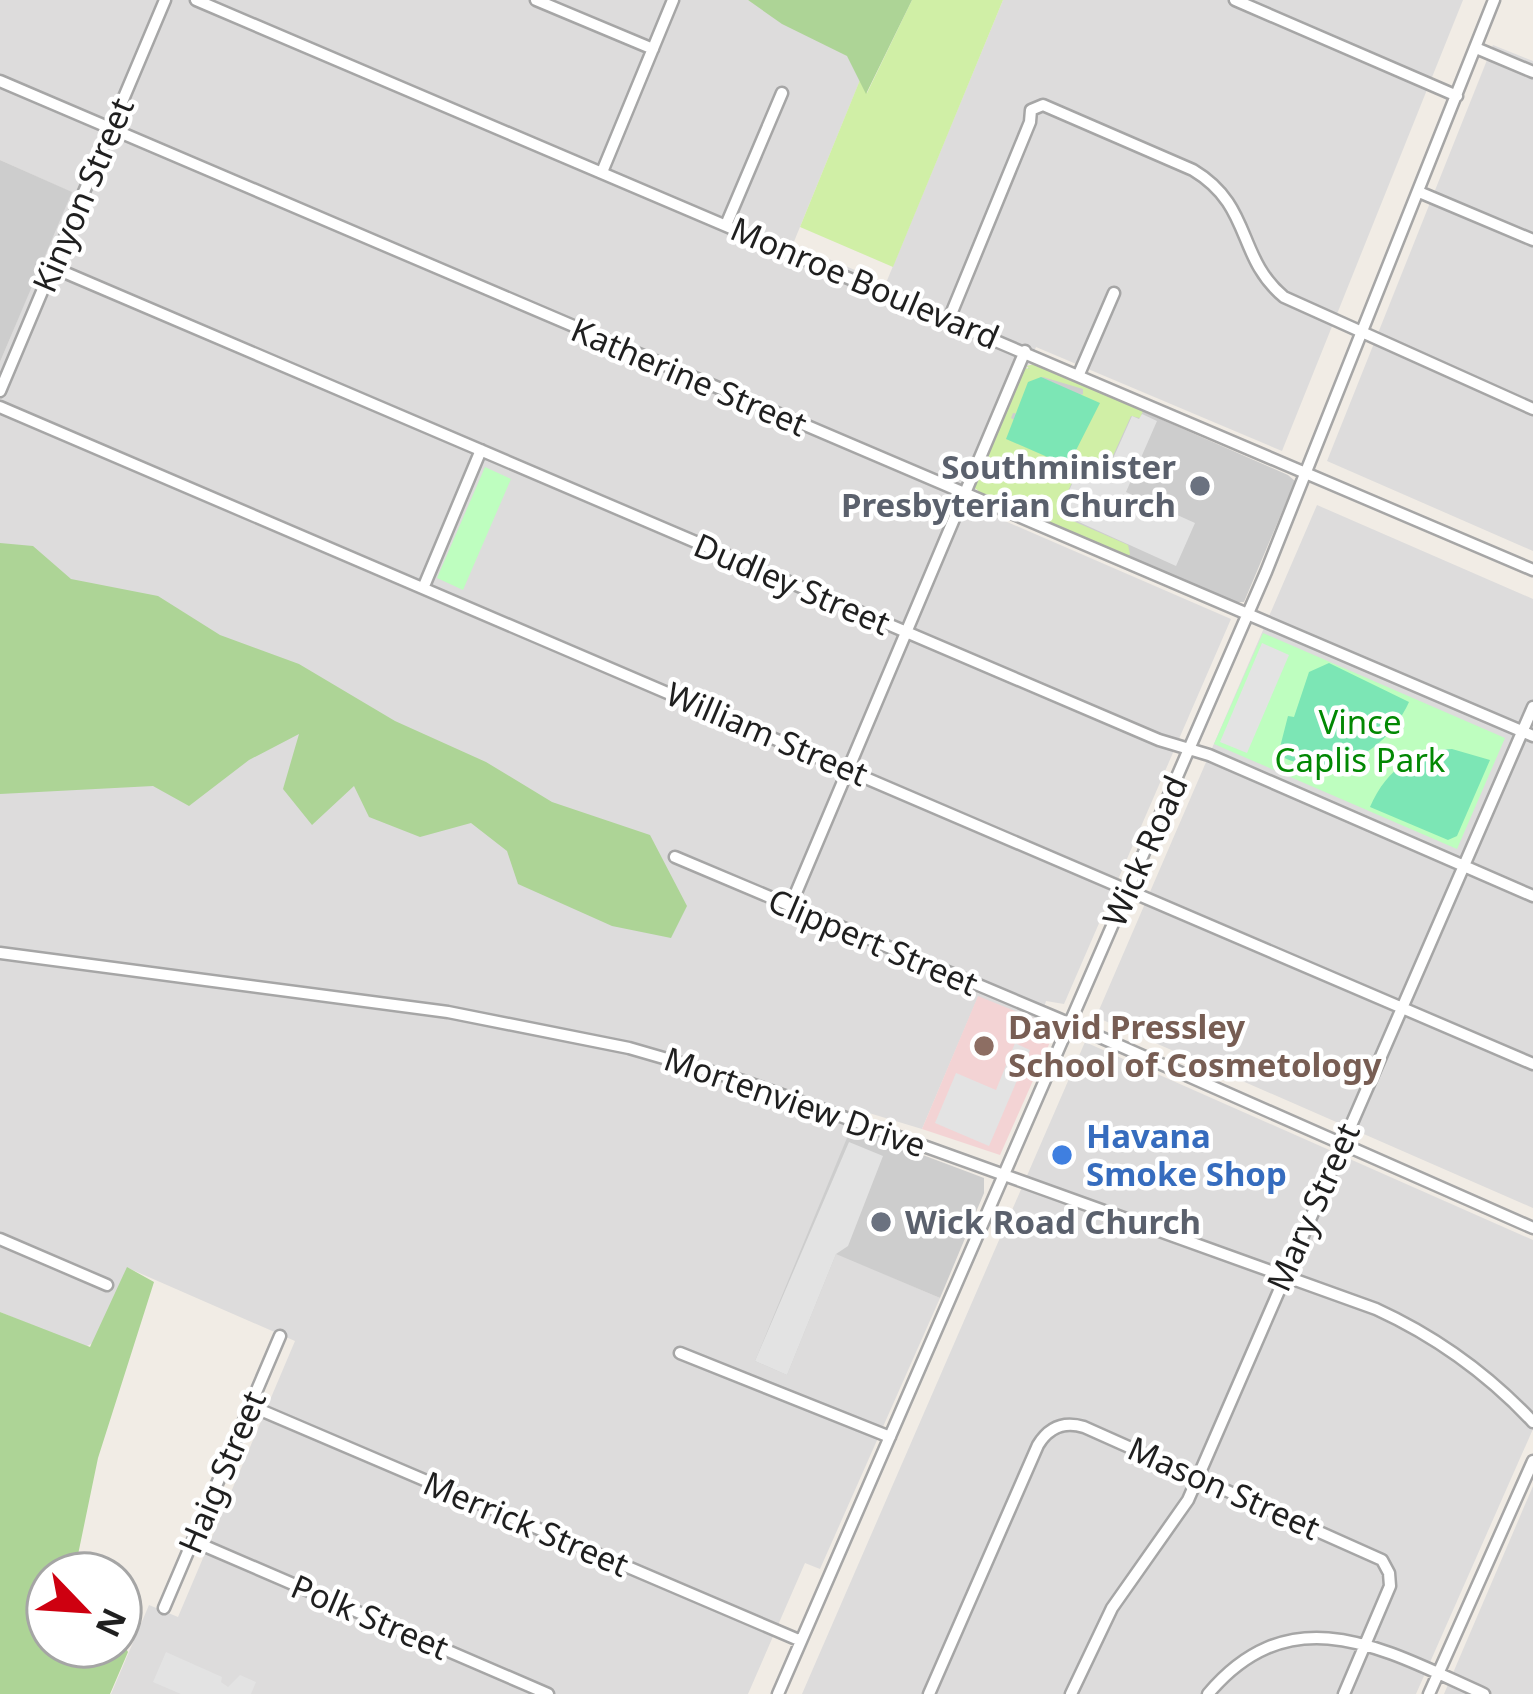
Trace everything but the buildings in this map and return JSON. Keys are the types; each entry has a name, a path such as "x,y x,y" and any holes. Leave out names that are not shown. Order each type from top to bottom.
{"street":[{"name":"Kinyon Street","path":"0,391 165,0"},
{"name":"Monroe Boulevard","path":"196,0 1533,570"},
{"path":"536,0 652,49"},
{"path":"602,172 673,0"},
{"path":"1235,0 1457,96"},
{"name":"Wick Road","path":"778,1694 1247,616 1494,0"},
{"path":"1476,48 1533,72"},
{"name":"Katherine Street","path":"0,81 1528,733"},
{"path":"726,225 782,93"},
{"path":"949,320 1031,110 1038,105 1203,176 1235,208 1254,263 1272,288 1293,303 1533,409"},
{"path":"1419,192 1533,240"},
{"name":"Dudley Street","path":"52,267 1533,896"},
{"path":"1079,374 1114,293"},
{"path":"790,907 1025,351"},
{"name":"William Street","path":"0,406 1533,1064"},
{"path":"424,586 481,450"},
{"name":"Mary Street","path":"1070,1694 1102,1625 1175,1521 1197,1476 1464,866 1528,733 1533,707"},
{"name":"Clippert Street","path":"675,857 1069,1023 1533,1228"},
{"name":"Mortenview Drive","path":"0,953 448,1012 565,1033 743,1081 1376,1309 1425,1334 1485,1376 1533,1422"},
{"path":"0,1239 107,1286"},
{"name":"Haig Street","path":"164,1608 280,1336"},
{"path":"680,1352 890,1437"},
{"name":"Merrick Street","path":"251,1406 801,1641"},
{"name":"Mason Street","path":"929,1694 1038,1445 1053,1429 1068,1424 1372,1553 1388,1570 1388,1594 1366,1643"},
{"path":"1429,1694 1533,1462"},
{"name":"Polk Street","path":"193,1541 548,1694"},
{"path":"1208,1694 1248,1658 1287,1641 1328,1636 1366,1643 1484,1694"},
{"path":"1344,1694 1366,1643"}],"shaded area":[{"path":"0,0 748,0 870,56 793,244 886,283 1003,0 1463,0 1282,451 1036,347 968,505 1231,619 1064,1004 1046,1001 1040,1021 978,997 922,1129 859,1110 756,1361 787,1374 836,1253 940,1298 820,1569 805,1563 748,1694 111,1694 121,1670 144,1670 144,1617 149,1605 178,1617 295,1341 128,1268 95,1342 85,1347 0,1312 0,362 71,192 0,160"},
{"path":"1493,45 1533,61 1533,551 1327,461"},
{"path":"0,160 72,192 0,362"},
{"path":"1037,365 1295,481 1244,602 1234,602 981,494 976,488 1028,368"},
{"path":"1142,414 1157,421 1126,492 1195,523 1176,566 1059,513 1077,473 1102,483 1132,416 1139,419"},
{"path":"1317,505 1533,599 1533,1208 1096,1017"},
{"path":"1262,643 1289,655 1247,753 1220,742"},
{"path":"978,996 1040,1021 1051,1040 1000,1155 922,1129"},
{"path":"1085,1042 1533,1240 1533,1429 1416,1694 802,1694"},
{"path":"1015,1043 1030,1050 989,1146 935,1123 956,1073 996,1090"},
{"path":"851,1128 984,1178 984,1193 940,1298 836,1254 787,1375 755,1361"},
{"path":"849,1142 883,1156 848,1246 836,1254 787,1375 755,1361"},
{"path":"1533,1486 1533,1694 1444,1694"},
{"path":"166,1652 222,1677 228,1687 240,1675 256,1682 251,1694 181,1694 153,1682"}],"green space":[{"path":"748,0 912,0 866,94 847,56 782,24"},
{"path":"912,0 1003,0 893,267 800,227 860,80 867,93"},
{"path":"1034,364 1143,411 1140,418 1131,416 1101,482 1077,472 1057,514 1128,545 1127,558 977,494 974,488 1025,368 1030,369 1026,366","holes":["1038,379 1083,389 1083,394 1016,421 1011,418 1019,414"]},
{"path":"1041,377 1100,403 1068,466 1006,439 1028,382"},
{"path":"485,467 511,479 463,590 437,578"},
{"path":"0,543 33,546 71,579 158,596 220,635 299,664 395,721 486,762 552,802 650,835 687,906 671,938 612,926 518,884 507,851 471,823 420,837 369,817 354,786 312,825 283,789 299,734 249,760 189,806 153,786 0,794"},
{"name":"Vince Caplis Park","path":"1263,633 1505,738 1457,849 1214,744"},
{"path":"1329,663 1409,702 1386,736 1355,758 1318,766 1278,755 1288,716 1294,717 1309,672"},
{"path":"1452,749 1490,760 1457,836 1448,840 1370,807 1402,765 1424,754"},
{"path":"127,1267 154,1282 98,1458 79,1550 24,1550 24,1670 120,1670 110,1694 0,1694 0,1312 90,1347"}],"place":[{"name":"Southminister Presbyterian Church","path":"1200,486"},
{"name":"David Pressley School of Cosmetology","path":"984,1046"},
{"name":"Havana Smoke Shop","path":"1062,1155"},
{"name":"Wick Road Church","path":"881,1222"}]}
